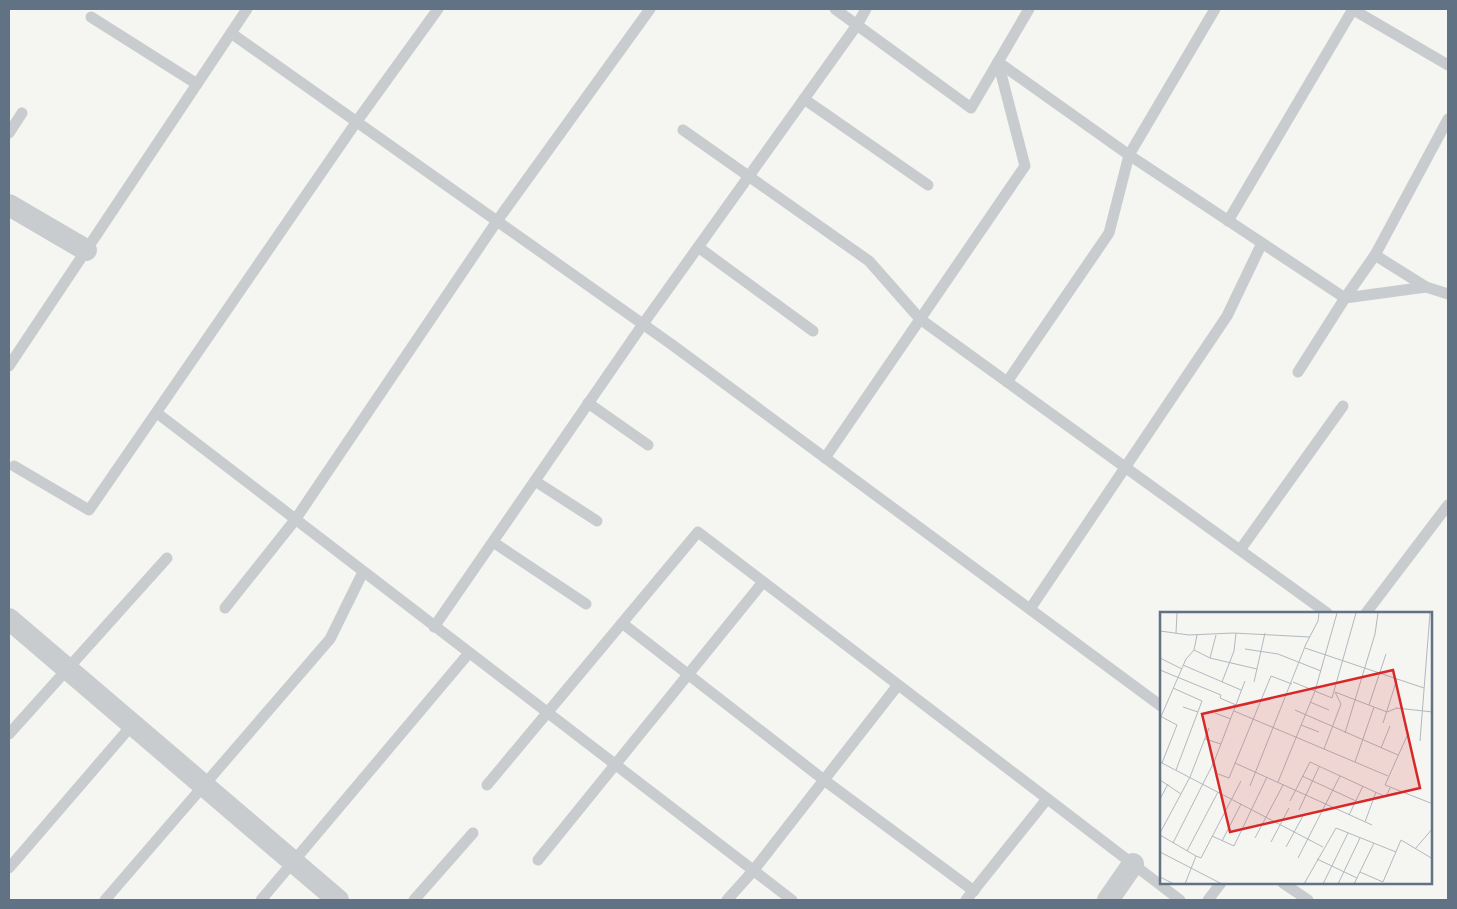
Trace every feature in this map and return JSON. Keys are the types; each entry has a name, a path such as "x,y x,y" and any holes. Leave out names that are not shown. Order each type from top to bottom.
{"street":[{"path":"9,205 86,250"},
{"path":"9,618 338,900"},
{"path":"1108,900 1133,864"}],"lane":[{"path":"9,366 247,9"},
{"path":"14,466 89,510 357,121 438,9"},
{"path":"225,608 294,520 498,221 650,9"},
{"path":"835,9 971,108 1029,9"},
{"path":"434,627 643,324 857,25 866,9"},
{"path":"1007,382 1109,233 1129,155 1215,9"},
{"path":"1228,221 1352,9 1448,65"},
{"path":"90,17 197,84"},
{"path":"231,32 643,324 1160,705"},
{"path":"998,62 1129,155 1345,298 1426,287"},
{"path":"825,458 1025,166 998,62"},
{"path":"804,99 928,186"},
{"path":"9,133 22,113"},
{"path":"1298,372 1375,255 1448,119"},
{"path":"683,130 869,261 920,319 1326,612"},
{"path":"1030,609 1227,316 1262,243"},
{"path":"698,247 813,330"},
{"path":"1375,255 1426,287 1448,294"},
{"path":"588,404 648,445"},
{"path":"1240,550 1343,406"},
{"path":"156,413 614,766 792,900"},
{"path":"535,481 597,521"},
{"path":"1367,612 1448,505"},
{"path":"488,785 698,532 1180,900"},
{"path":"493,542 586,604"},
{"path":"9,734 167,558"},
{"path":"105,900 330,639 362,572"},
{"path":"538,860 762,582"},
{"path":"622,623 824,780 974,891"},
{"path":"261,900 469,653"},
{"path":"727,900 753,871 898,685"},
{"path":"9,868 132,725"},
{"path":"966,900 1048,799"},
{"path":"414,900 473,833"},
{"path":"1208,900 1220,884"},
{"path":"1284,884 1308,900"}]}
